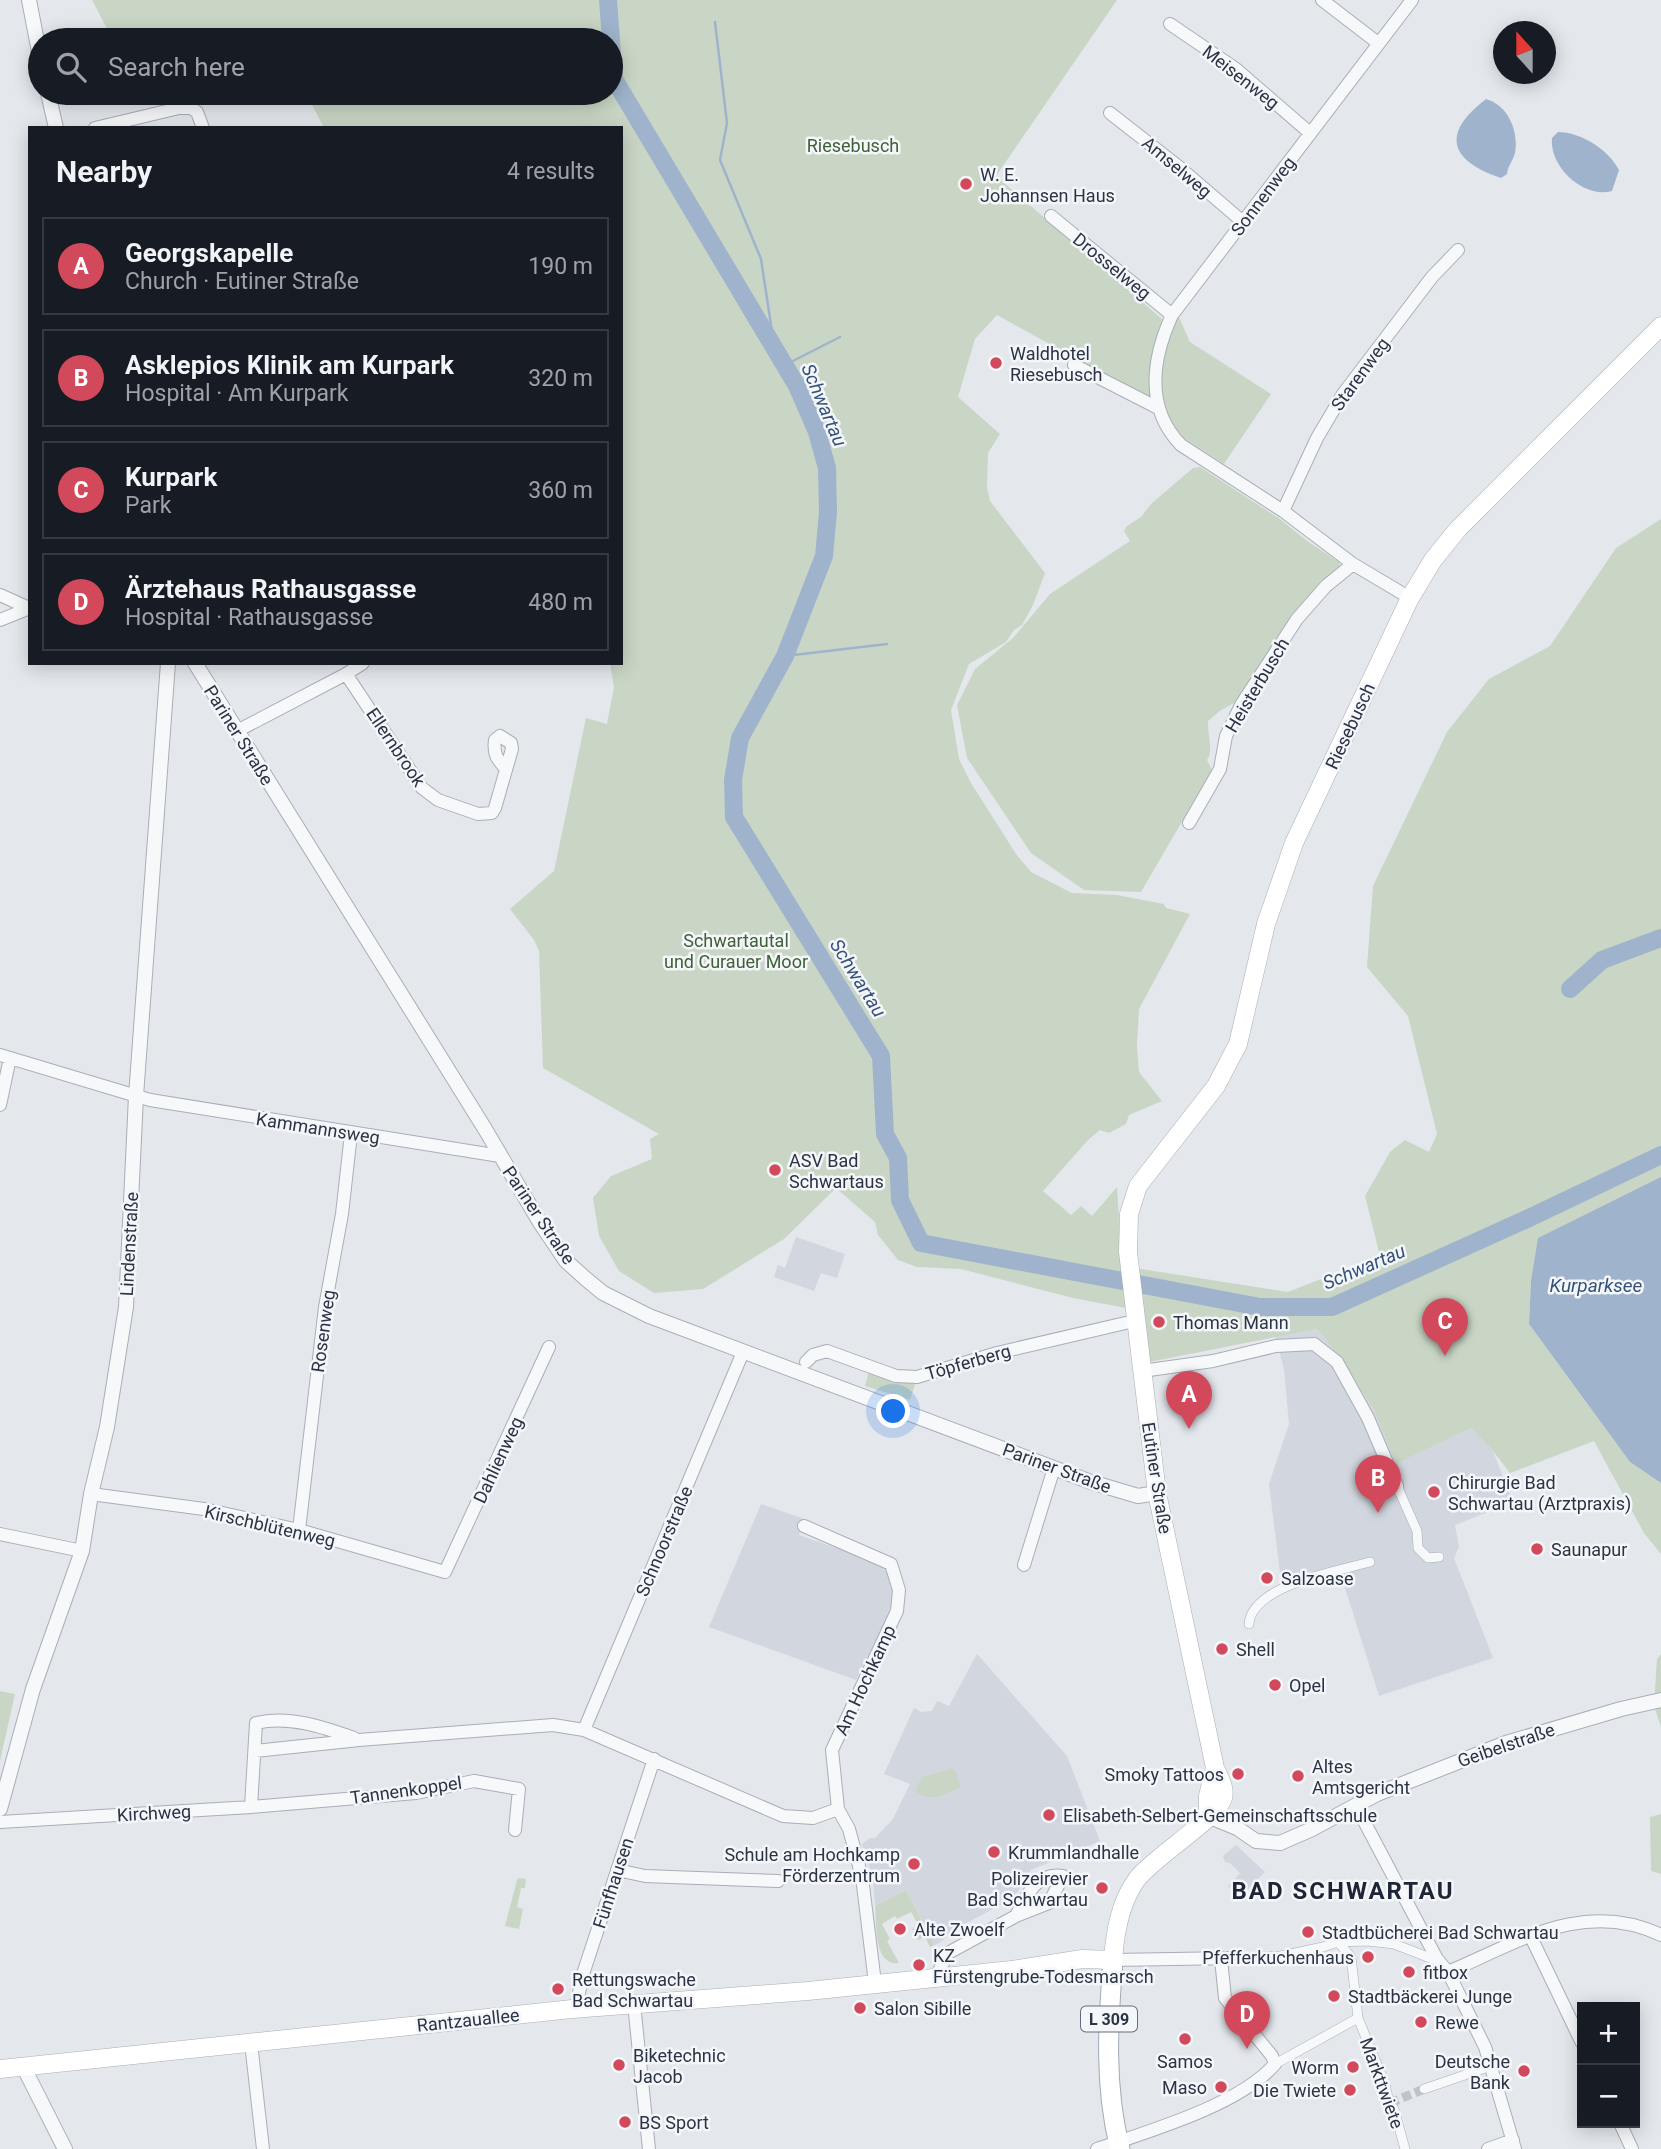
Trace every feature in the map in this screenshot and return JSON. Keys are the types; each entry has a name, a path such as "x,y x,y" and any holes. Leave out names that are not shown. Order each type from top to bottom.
{"main road":[{"name":"Riesebusch","path":"1138,1186 1216,1086 1238,1044 1266,924 1294,843 1410,598 1433,560 1458,529 1661,326"},
{"name":"Eutiner Straße","path":"1138,1186 1129,1214 1127,1233 1134,1321 1157,1493 1215,1768 1208,1796 1208,1816"},
{"name":"L 309","path":"1119,2145 1112,2116 1108,2068 1115,1934 1122,1908 1138,1878 1208,1816"},
{"name":"Rantzauallee","path":"0,2069 576,2009 1012,1970 1082,1959 1113,1960"}],"street":[{"path":"29,0 34,28"},
{"path":"1322,0 1378,43"},
{"name":"Sonnenweg","path":"1410,598 1353,564 1283,511 1181,445 1170,434 1158,408 1155,383 1164,332 1172,315 1412,0"},
{"name":"Meisenweg","path":"1170,24 1236,69 1310,133"},
{"path":"51,105 56,126"},
{"path":"103,126 179,108 191,108 197,112 202,126"},
{"name":"Amselweg","path":"1110,113 1180,167 1242,222"},
{"name":"Drosselweg","path":"1051,216 1172,315"},
{"name":"Starenweg","path":"1283,511 1317,438 1343,394 1432,277 1458,250"},
{"path":"1074,365 1158,408"},
{"name":"Heisterbusch","path":"1189,823 1220,769 1226,736 1241,705 1297,619 1326,586 1353,564"},
{"path":"0,595 28,608"},
{"path":"0,620 28,608"},
{"name":"Lindenstraße","path":"0,1809 33,1689 82,1551 91,1494 107,1427 126,1307 136,1096 168,665"},
{"name":"Pariner Straße","path":"196,665 539,1221 566,1261 586,1279 603,1293 649,1316 743,1352 1091,1482 1138,1496 1157,1493"},
{"path":"237,731 360,665"},
{"name":"Ellernbrook","path":"346,674 407,768 422,788 438,800 478,814 492,813 506,769"},
{"path":"0,1105 5,1056"},
{"name":"Kammannsweg","path":"5,1056 136,1096 351,1134 500,1156"},
{"name":"Rosenweg","path":"299,1530 325,1307 342,1214 351,1134"},
{"name":"Töpferberg","path":"806,1362 813,1355 827,1351 896,1376 917,1377 996,1353 1134,1321"},
{"path":"1142,1371 1213,1361 1276,1346 1314,1344 1338,1362 1368,1418 1417,1531 1418,1548 1428,1558 1439,1558"},
{"name":"Dahlienweg","path":"446,1572 550,1347"},
{"name":"Schnoorstraße","path":"584,1730 743,1352"},
{"path":"1024,1565 1054,1468"},
{"name":"Kirschblütenweg","path":"91,1494 204,1509 299,1530 446,1572"},
{"name":"Am Hochkamp","path":"804,1526 891,1564 899,1590 897,1611 832,1749 838,1809 849,1829 862,1877 875,1983"},
{"path":"0,1534 82,1551"},
{"path":"1249,1624 1250,1615 1258,1604 1277,1590 1370,1562"},
{"name":"Geibelstraße","path":"1208,1816 1237,1828 1256,1841 1280,1843 1374,1795 1506,1744 1621,1709 1661,1700"},
{"path":"251,1807 256,1723 273,1719 324,1727 359,1740"},
{"path":"255,1751 553,1725 584,1730 783,1816 813,1818 838,1809"},
{"name":"Fünfhausen","path":"576,2009 582,1977 654,1759"},
{"name":"Tannenkoppel","path":"251,1807 416,1793 474,1781 519,1789 515,1830"},
{"path":"1356,1806 1438,1961 1448,1972 1485,2047 1514,2145 1488,2149"},
{"name":"Kirchweg","path":"0,1822 251,1807"},
{"path":"617,1870 645,1876 778,1881"},
{"path":"936,1977 948,1954 1016,1916"},
{"path":"1448,1972 1530,1935 1578,1921 1636,1927 1661,1935"},
{"path":"1530,1935 1577,2033"},
{"path":"1113,1960 1281,1956 1338,1942 1394,1944 1438,1961"},
{"name":"Markttwiete","path":"1338,1942 1351,1957 1358,2018 1394,2109 1405,2149"},
{"path":"1097,2149 1119,2145 1208,2108 1268,2072 1275,2064 1272,2056 1225,1998 1227,1958"},
{"path":"634,2004 649,2149"},
{"name":"Markttwiete","path":"1275,2064 1358,2018"},
{"path":"251,2043 263,2149"},
{"path":"23,2066 65,2149"},
{"path":"1424,2089 1491,2066"},
{"path":"1622,2128 1632,2149"}],"shaded area":[{"path":"796,1237 845,1254 837,1278 821,1273 814,1291 774,1277 778,1265 785,1268"},
{"path":"1315,1329 1324,1335 1373,1408 1396,1464 1471,1428 1493,1451 1513,1502 1455,1525 1459,1547 1454,1558 1493,1658 1379,1696 1340,1572 1282,1589 1269,1484 1289,1424 1284,1369 1275,1336"},
{"path":"761,1504 804,1519 799,1535 888,1566 893,1595 891,1605 885,1623 856,1680 709,1627"},
{"path":"977,1654 1067,1756 1100,1841 1031,1870 1014,1898 951,1931 941,1942 934,1945 906,1890 875,1906 873,1879 862,1844 875,1838 893,1819 910,1784 884,1774 914,1708 921,1712 932,1711 937,1701 949,1706"},
{"path":"1236,1845 1265,1872 1240,1897 1228,1886 1240,1873 1230,1863 1225,1862 1223,1856"}],"green space":[{"name":"Schwartautal und Curauer Moor","path":"92,0 1117,0 996,176 1162,319 1153,355 1152,398 1150,400 997,315 975,339 958,397 1000,434 988,453 987,487 990,501 1045,573 1022,625 1014,630 1006,642 969,664 951,710 959,759 1016,854 1031,872 1072,893 1117,895 1164,904 1166,908 1190,914 1139,1009 1139,1072 1162,1101 1129,1115 1126,1124 1109,1133 1100,1130 1043,1191 1071,1215 1081,1206 1092,1216 1117,1187 1122,1272 1141,1269 1288,1292 1380,1256 1365,1196 1390,1152 1405,1140 1429,1152 1437,1134 1408,1016 1367,967 1373,886 1447,732 1489,679 1550,646 1616,548 1661,519 1661,1186 1531,1281 1529,1324 1630,1462 1661,1483 1661,1554 1644,1533 1594,1441 1510,1473 1471,1428 1396,1464 1373,1408 1324,1336 1316,1329 1139,1364 1131,1309 1073,1298 961,1269 917,1267 898,1260 878,1235 875,1222 836,1188 784,1239 703,1289 654,1293 619,1271 599,1236 593,1198 611,1176 652,1159 650,1139 659,1134 543,1068 539,951 534,940 510,909 554,871 586,718 607,724 614,687 610,665 623,665 623,126 323,126 312,105 623,105 623,28 107,28"},
{"path":"1178,315 1190,342 1271,394 1224,464 1184,438 1179,438 1165,409 1161,377 1163,361 1166,345"},
{"path":"1200,467 1280,519 1339,562 1340,566 1238,701 1208,721 1210,747 1207,760 1212,770 1141,892 1084,890 1031,853 967,758 957,705 975,669 1013,638 1050,594 1130,541 1124,531 1127,526 1141,517 1152,503 1193,468"},
{"path":"869,1371 917,1378 910,1400 865,1386"},
{"path":"1661,1654 1661,1727 1654,1706 1657,1659"},
{"path":"0,1691 15,1694 0,1761"},
{"path":"952,1769 956,1772 961,1787 934,1797 917,1793 916,1789 922,1777"},
{"path":"1661,1814 1661,1874 1651,1871 1650,1817"},
{"path":"519,1878 526,1879 517,1907 523,1909 519,1929 505,1926"},
{"path":"906,1890 934,1945 930,1947 925,1937 918,1940 912,1929 919,1926 911,1912 897,1919 895,1916 882,1924 890,1939 887,1941 899,1963 891,1962 885,1958 878,1942 875,1906"}],"water":[{"path":"1486,99 1494,102 1506,113 1515,136 1514,156 1507,174 1501,178 1471,163 1462,155 1457,145 1457,135 1462,124"},
{"path":"1558,132 1585,139 1608,156 1619,170 1612,191 1590,190 1570,178 1556,159 1553,149 1552,138"},
{"name":"Kurparksee","path":"1661,1177 1661,1483 1630,1462 1529,1324 1531,1281 1538,1238"}],"waterway":[{"name":"Schwartau","path":"608,0 610,28"},
{"path":"715,22 727,123 720,160 761,259 774,345"},
{"name":"Schwartau","path":"623,94 797,386 817,432 827,468 828,512 824,556 785,656 740,738 733,780 734,817 881,1056 885,1134 898,1158 900,1200 921,1243 1260,1307 1332,1307 1661,1155"},
{"path":"785,365 840,337"},
{"path":"785,656 887,644"},
{"path":"1570,989 1602,960 1661,938"}],"tunnel":[{"path":"1390,2103 1424,2089"}],"place":[{"name":"W. E. Johannsen Haus","path":"966,184"},
{"name":"Waldhotel Riesebusch","path":"996,363"},
{"name":"ASV Bad Schwartaus","path":"775,1170"},
{"name":"Thomas Mann","path":"1159,1322"},
{"name":"Kurpark","path":"1445,1356"},
{"name":"Georgskapelle","path":"1189,1429"},
{"name":"Chirurgie Bad Schwartau (Arztpraxis)","path":"1434,1492"},
{"name":"Asklepios Klinik am Kurpark","path":"1378,1513"},
{"name":"Saunapur","path":"1537,1549"},
{"name":"Salzoase","path":"1267,1578"},
{"name":"Shell","path":"1222,1649"},
{"name":"Opel","path":"1275,1685"},
{"name":"Smoky Tattoos","path":"1238,1774"},
{"name":"Altes Amtsgericht","path":"1298,1776"},
{"name":"Elisabeth-Selbert-Gemeinschaftsschule","path":"1049,1815"},
{"name":"Krummlandhalle","path":"994,1852"},
{"name":"Schule am Hochkamp Förderzentrum","path":"914,1864"},
{"name":"Polizeirevier Bad Schwartau","path":"1102,1888"},
{"name":"Alte Zwoelf","path":"900,1929"},
{"name":"Stadtbücherei Bad Schwartau","path":"1308,1932"},
{"name":"Pfefferkuchenhaus","path":"1368,1957"},
{"name":"KZ Fürstengrube-Todesmarsch","path":"919,1965"},
{"name":"fitbox","path":"1409,1972"},
{"name":"Rettungswache Bad Schwartau","path":"558,1989"},
{"name":"Stadtbäckerei Junge","path":"1334,1996"},
{"name":"Salon Sibille","path":"860,2008"},
{"name":"Rewe","path":"1421,2022"},
{"name":"Samos","path":"1185,2039"},
{"name":"Ärztehaus Rathausgasse","path":"1247,2049"},
{"name":"Biketechnic Jacob","path":"619,2065"},
{"name":"Worm","path":"1353,2067"},
{"name":"Deutsche Bank","path":"1524,2071"},
{"name":"Maso","path":"1221,2087"},
{"name":"Die Twiete","path":"1350,2090"},
{"name":"BS Sport","path":"625,2122"}],"district":[{"name":"BAD SCHWARTAU","path":"1343,1891"}]}
